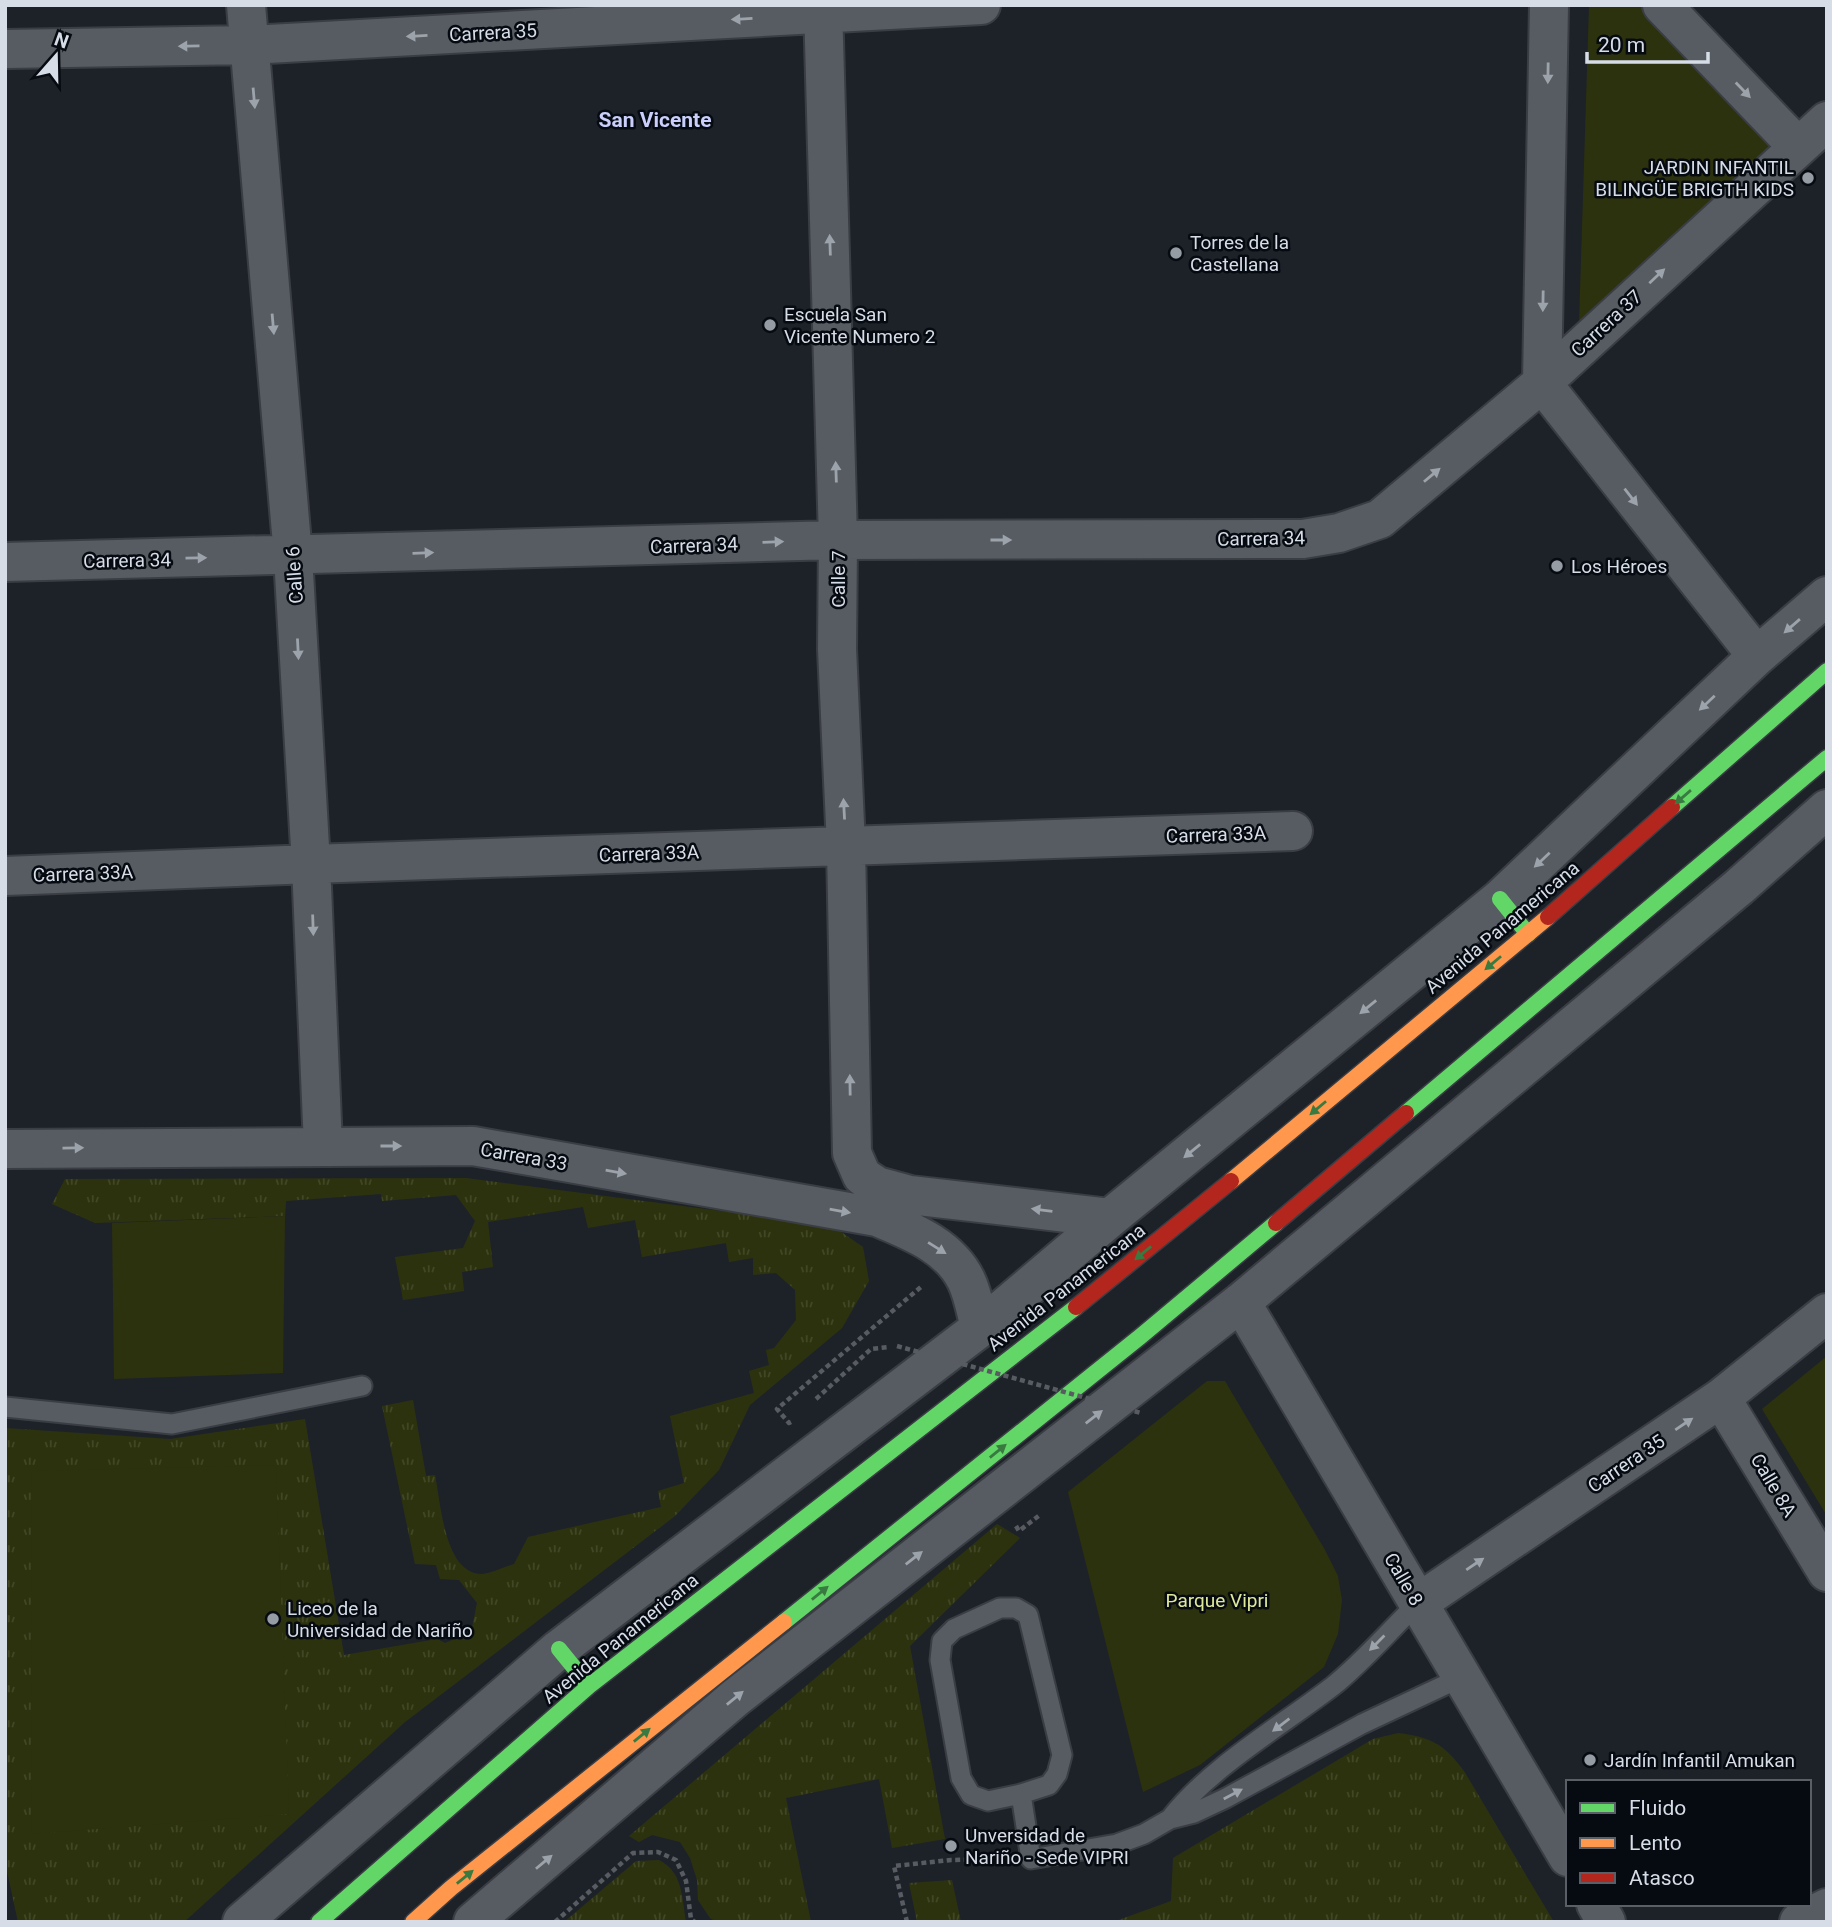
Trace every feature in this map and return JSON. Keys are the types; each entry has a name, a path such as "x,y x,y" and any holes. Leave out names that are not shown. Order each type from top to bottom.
{"main road":[{"name":"Avenida Panamericana","path":"319,1922 589,1686 1140,1257 1528,934 1827,671"},
{"path":"413,1922 1141,1336 1827,758"},
{"path":"1500,899 1528,934"},
{"path":"559,1649 589,1686"}],"street":[{"name":"Calle 6","path":"246,5 293,556 311,864 323,1146"},
{"name":"Carrera 35","path":"5,49 249,45 468,19 981,5"},
{"path":"1549,5 1542,383 1757,656"},
{"path":"1662,5 1798,147"},
{"name":"Calle 7","path":"823,10 838,540 837,649 846,846 852,1153 862,1176 877,1186 910,1195 1110,1218"},
{"name":"Carrera 37","path":"1380,519 1542,383 1827,121"},
{"name":"Carrera 34","path":"5,562 838,540 1303,539 1339,533 1380,519"},
{"path":"242,1922 559,1649 980,1328 1110,1218 1500,899 1757,656 1827,596"},
{"path":"473,1922 735,1698 1241,1301 1739,887 1827,809"},
{"name":"Carrera 33A","path":"5,876 1293,831"},
{"name":"Carrera 33","path":"5,1149 473,1146 877,1217 911,1231 947,1253 966,1280 980,1328"},
{"name":"Calle 8","path":"1241,1301 1566,1854"},
{"name":"Carrera 35","path":"1418,1602 1721,1398 1827,1312"},
{"name":"Calle 8A","path":"1721,1398 1827,1572"},
{"path":"1597,1906 1606,1922"},
{"path":"1799,1922 1827,1908"}],"lane":[{"path":"5,1407 172,1424 362,1386"},
{"path":"1170,1819 1186,1797 1336,1684 1418,1602"},
{"path":"1000,1608 1016,1608 1028,1615 1062,1755 1058,1774 1048,1785 1021,1794 988,1801 971,1795 961,1778 940,1660 942,1641 954,1629 1000,1608"},
{"path":"1021,1794 1031,1859 1117,1843 1226,1798 1362,1724 1462,1677"}],"path":[{"path":"800,1414 789,1423 777,1409 930,1279 966,1280"},
{"path":"810,1405 871,1349 897,1346 1141,1413"},
{"path":"555,1922 633,1853 658,1852 676,1860 685,1881 691,1919 695,1922"},
{"path":"907,1922 894,1866 951,1860 1031,1859"}],"green space":[{"path":"1589,5 1653,5 1780,143 1579,323"},
{"path":"466,1178 791,1220 840,1231 863,1247 869,1281 842,1328 750,1405 719,1470 675,1516 405,1722 184,1922 18,1922 5,1862 5,1428 170,1439 305,1419 344,1655 437,1639 445,1643 471,1632 477,1603 459,1580 440,1579 436,1565 415,1564 382,1406 413,1400 426,1476 435,1475 442,1519 452,1550 459,1562 469,1571 482,1574 514,1564 528,1537 661,1507 658,1491 684,1483 670,1416 754,1393 749,1371 769,1365 766,1350 774,1348 796,1320 795,1290 776,1273 753,1275 753,1258 729,1262 726,1243 642,1257 635,1220 588,1228 583,1207 488,1222 493,1267 462,1272 464,1291 403,1300 395,1257 463,1248 475,1221 456,1195 382,1201 381,1194 286,1201 285,1216 95,1223 52,1204 65,1179"},
{"path":"285,1216 283,1373 114,1379 112,1223"},
{"path":"1827,1356 1827,1516 1762,1409"},
{"name":"Parque Vipri","path":"1207,1381 1225,1381 1325,1550 1338,1576 1342,1600 1338,1634 1324,1667 1200,1765 1143,1792 1068,1492"},
{"path":"276,1465 289,1814 32,1834 31,1471"},
{"path":"997,1524 1020,1538 910,1646 945,1839 892,1848 879,1779 786,1798 811,1922 716,1922 710,1918 698,1900 697,1880 690,1858 680,1842 652,1835 639,1842 629,1836"},
{"path":"1398,1733 1436,1743 1457,1762 1554,1922 1113,1922 1171,1901 1173,1858 1373,1739"},
{"path":"659,1860 673,1871 677,1879 686,1922 564,1922 636,1861"},
{"path":"952,1880 961,1922 917,1922 909,1883"}],"traffic: fast":[{"path":"1672,807 1827,671"},
{"path":"1406,1113 1827,758"},
{"path":"1500,899 1528,934"},
{"path":"784,1622 1141,1336 1276,1223"},
{"path":"319,1922 589,1686 1076,1307"},
{"path":"559,1649 589,1686"}],"traffic: slow":[{"path":"1231,1181 1548,917"},
{"path":"413,1922 451,1888 784,1622"}],"traffic: jam":[{"path":"1548,917 1672,807"},
{"path":"1276,1223 1406,1113"},
{"path":"1076,1307 1231,1181"}],"place":[{"name":"JARDIN INFANTIL BILINGÜE BRIGTH KIDS","path":"1808,178"},
{"name":"Torres de la Castellana","path":"1176,253"},
{"name":"Escuela San Vicente Numero 2","path":"770,325"},
{"name":"Los Héroes","path":"1557,566"},
{"name":"Liceo de la Universidad de Nariño","path":"273,1619"},
{"name":"Jardín Infantil Amukan","path":"1590,1760"},
{"name":"Unversidad de Nariño - Sede VIPRI","path":"951,1846"}],"district":[{"name":"San Vicente","path":"655,120"}]}
